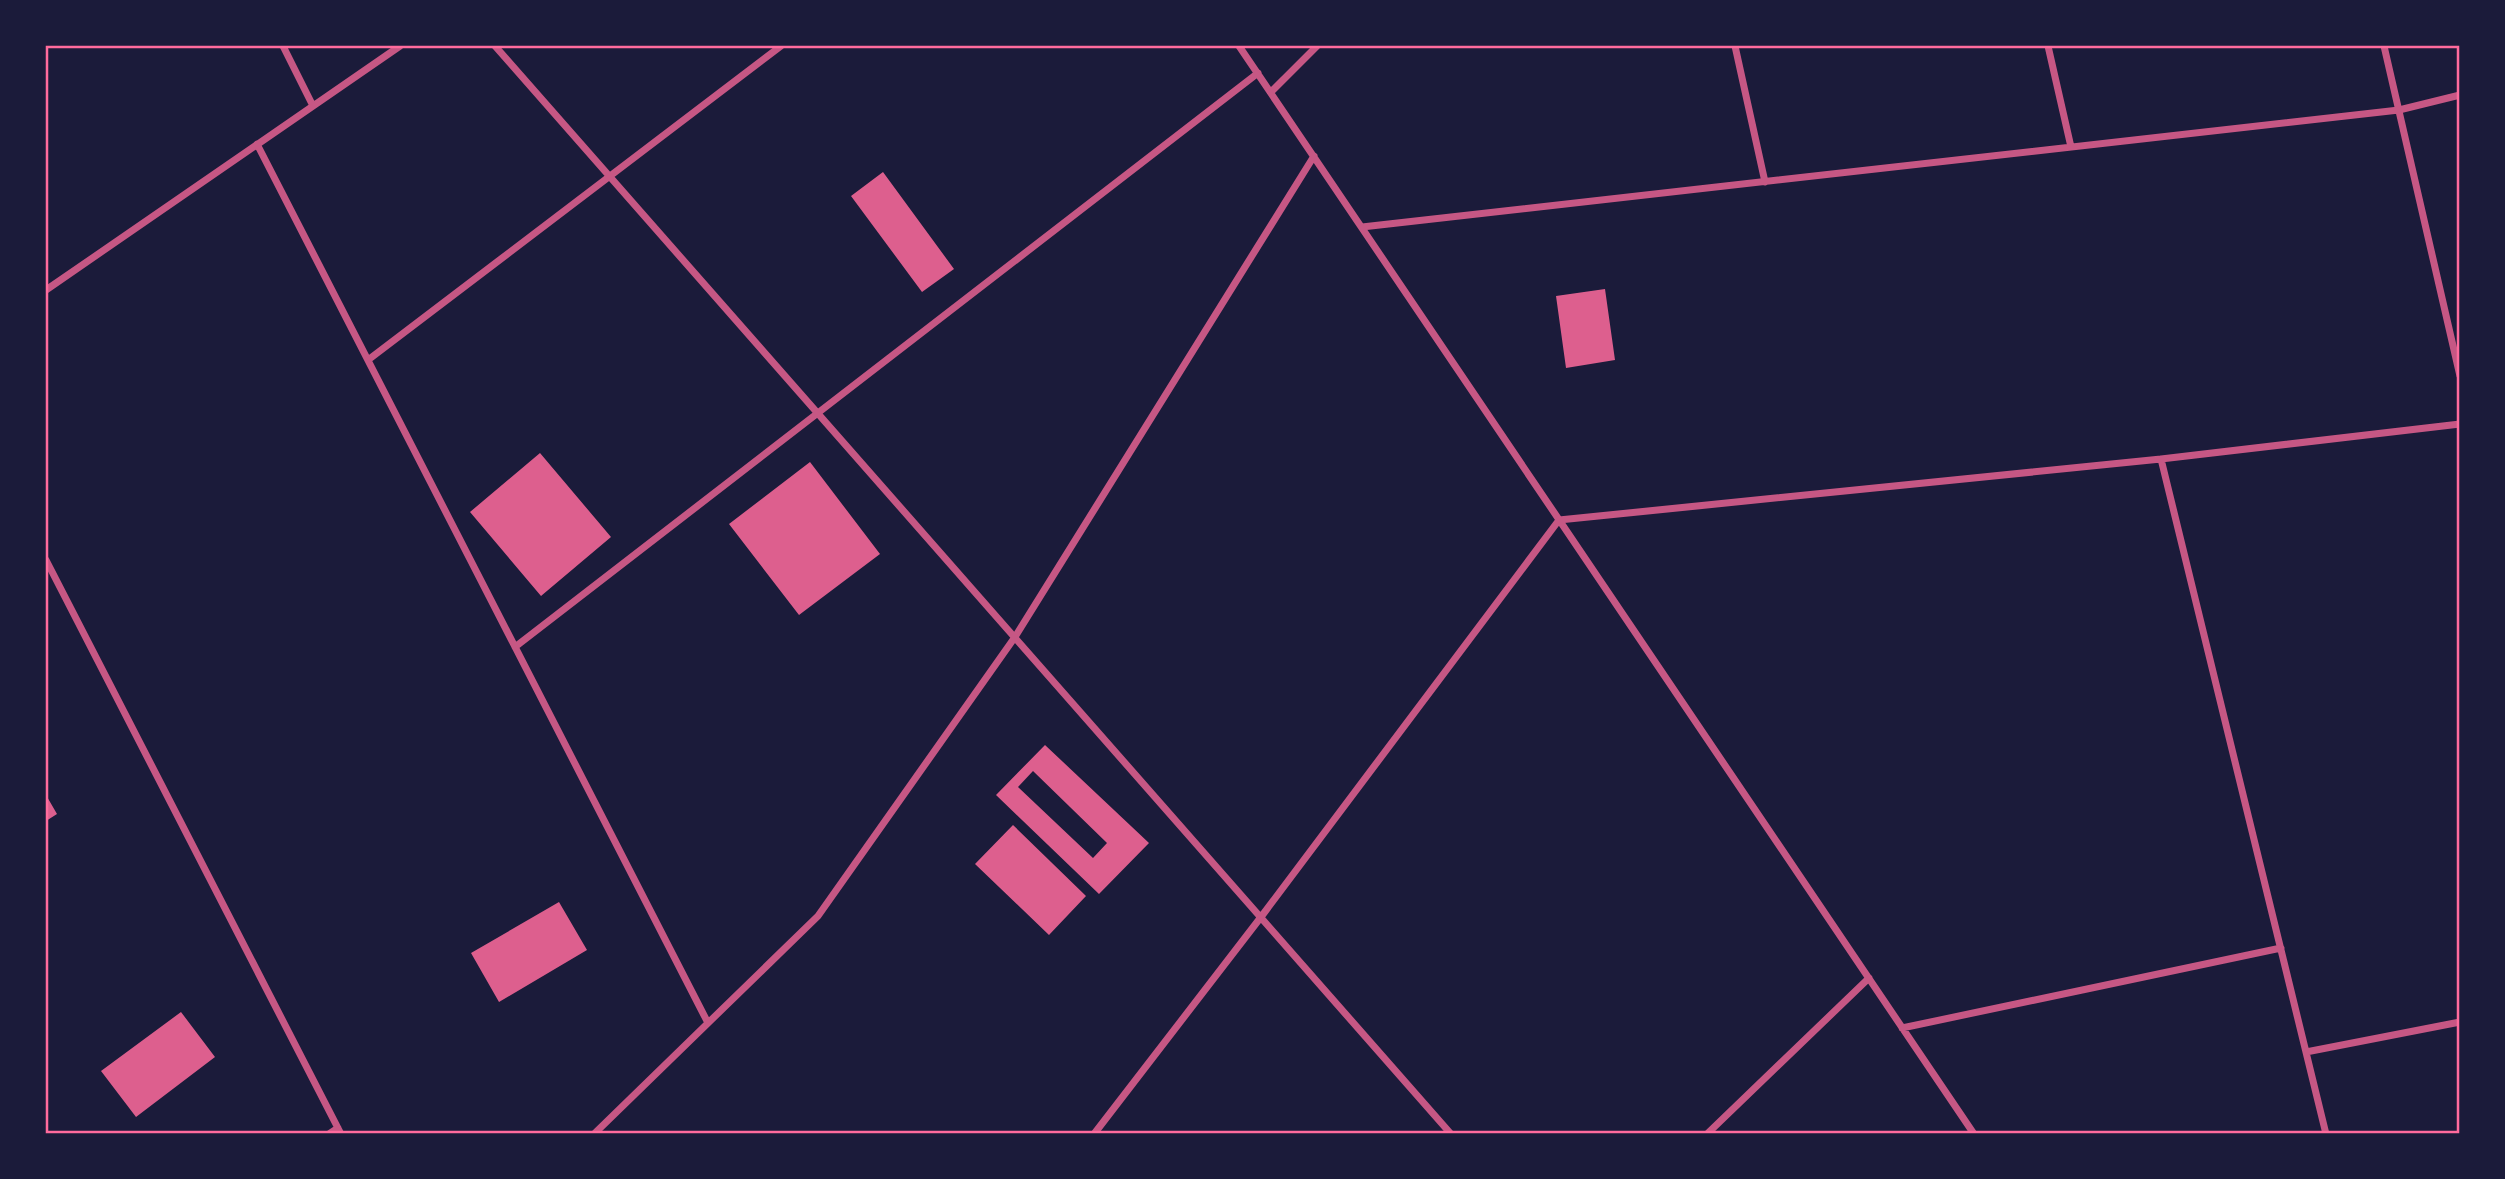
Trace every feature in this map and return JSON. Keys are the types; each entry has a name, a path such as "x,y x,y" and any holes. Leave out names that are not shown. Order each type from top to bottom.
{"street":[{"path":"282,46 313,106"},
{"path":"46,290 400,46"},
{"path":"495,46 1451,1133"},
{"path":"369,360 780,46"},
{"path":"1239,46 1974,1133"},
{"path":"1271,92 1317,46"},
{"path":"1735,46 1765,182"},
{"path":"2048,46 2071,147"},
{"path":"2384,46 2459,376"},
{"path":"515,647 1258,73"},
{"path":"1362,227 2399,110 2459,95"},
{"path":"257,144 708,1023"},
{"path":"594,1133 818,916 1014,637 1314,156"},
{"path":"1094,1133 1261,917 1559,520 2161,458 2459,424"},
{"path":"2161,458 2326,1133"},
{"path":"46,560 340,1131 329,1133"},
{"path":"1902,1028 2281,948"},
{"path":"1707,1133 1869,978"},
{"path":"2306,1052 2459,1022"}],"building":[{"path":"883,172 954,269 922,292 851,196"},
{"path":"1605,289 1615,360 1566,368 1556,296"},
{"path":"540,453 611,537 541,596 470,512"},
{"path":"810,462 880,554 799,615 729,524"},
{"path":"1045,745 1149,843 1099,894 996,795","holes":["1033,771 1107,843 1093,858 1018,787"]},
{"path":"46,795 57,814 46,821"},
{"path":"1013,825 1086,896 1049,935 975,864"},
{"path":"559,902 587,950 499,1002 471,953"},
{"path":"181,1012 215,1057 136,1117 101,1071"}]}
